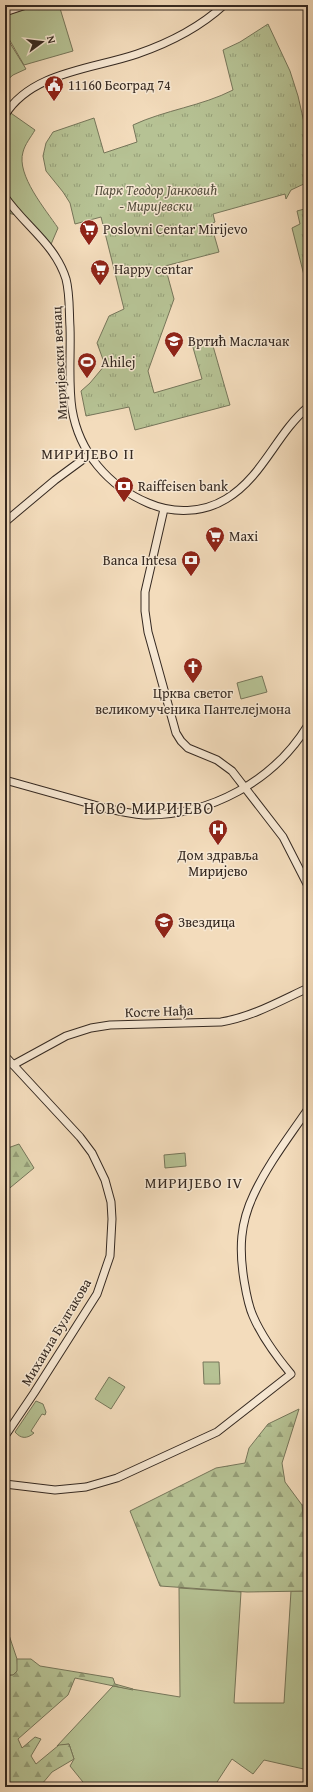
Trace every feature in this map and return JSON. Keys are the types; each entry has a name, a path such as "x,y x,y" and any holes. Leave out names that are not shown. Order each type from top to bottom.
{"street":[{"path":"5,12 26,5"},
{"path":"5,115 20,96 40,83 135,55 167,43 201,23 224,5"},
{"name":"Миријевски венац","path":"5,197 52,250 65,276 69,308 72,408 78,431 89,455 105,474 124,490 142,501 164,510 188,510 204,508 217,504 234,494 256,473 292,422 308,407"},
{"path":"5,522 49,484 89,455"},
{"path":"164,510 145,592 145,611 148,632 178,738 184,745 226,766 246,788 283,837 308,886"},
{"path":"5,780 105,808 143,815 173,813 195,809 223,799 246,788 270,770 296,743 308,725"},
{"name":"Косте Нађа","path":"14,1065 74,1032 110,1025 221,1022 233,1020 246,1016 308,988"},
{"name":"Михаила Булгакова","path":"5,1056 80,1137 92,1153 100,1168 111,1202 112,1234 110,1256 97,1294 5,1436"},
{"path":"5,1484 55,1490 90,1486 117,1478 217,1432 291,1374 270,1346 252,1315 245,1289 240,1241 248,1209 254,1193 271,1163 308,1109"}],"green space":[{"path":"5,5 59,5 73,51 24,65 5,32"},
{"name":"Парк Теодор Јанковић - Миријевски","path":"268,24 290,71 298,96 308,140 308,182 291,190 286,199 285,194 213,214 215,222 211,224 219,252 165,266 174,299 148,371 154,393 202,379 192,344 211,339 230,405 135,430 129,407 86,416 81,391 105,365 97,343 109,316 124,309 101,217 75,224 70,203 46,171 43,156 46,143 53,132 94,118 104,153 137,142 133,125 158,115 209,100 233,90 223,50 240,42"},
{"path":"5,35 26,69 13,75 5,82"},
{"path":"5,109 35,130 24,149 22,161 24,171 33,192 58,228 49,249 19,216 5,212"},
{"path":"308,208 308,291 292,228 300,224 297,211"},
{"path":"262,676 267,692 241,699 237,683"},
{"path":"19,1144 34,1168 5,1192 5,1149"},
{"path":"185,1153 186,1166 165,1168 164,1155"},
{"path":"203,1362 219,1362 220,1384 204,1384"},
{"path":"109,1377 125,1387 111,1409 95,1399"},
{"path":"36,1401 43,1404 46,1412 45,1415 42,1414 31,1431 34,1433 26,1437 22,1437 15,1432"},
{"path":"299,1409 282,1463 285,1482 302,1505 308,1568 308,1591 247,1592 160,1586 130,1511 216,1468 245,1463 249,1448 268,1424"},
{"path":"302,1505 308,1505 308,1568"},
{"path":"179,1588 241,1592 234,1703 284,1703 291,1591 308,1591 308,1770 264,1760 253,1774 232,1759 217,1782 226,1787 87,1787 70,1766 74,1759 69,1744 57,1746 113,1686 180,1697"},
{"path":"5,1623 17,1659 18,1671 13,1675 5,1675"},
{"path":"17,1659 31,1659 40,1666 113,1678 115,1684 133,1689 75,1678 68,1695 18,1739 22,1748 35,1737 41,1739 31,1756 36,1764 59,1745 69,1744 74,1759 52,1772 42,1784 45,1787 5,1787 5,1676 13,1675 17,1671"}],"place":[{"name":"11160 Београд 74","path":"54,102"},
{"name":"Poslovni Centar Mirijevo","path":"89,246"},
{"name":"Happy centar","path":"100,286"},
{"name":"Вртић Маслачак","path":"174,358"},
{"name":"Ahilej","path":"87,379"},
{"name":"Raiffeisen bank","path":"124,503"},
{"name":"Maxi","path":"215,553"},
{"name":"Banca Intesa","path":"191,577"},
{"name":"Црква светог великомученика Пантелејмона","path":"193,684"},
{"name":"Дом здравља Миријево","path":"218,846"},
{"name":"Звездица","path":"164,939"}],"district":[{"name":"МИРИЈЕВО II","path":"88,453"},
{"name":"НОВО МИРИЈЕВО","path":"149,808"},
{"name":"МИРИЈЕВО IV","path":"194,1182"}]}
